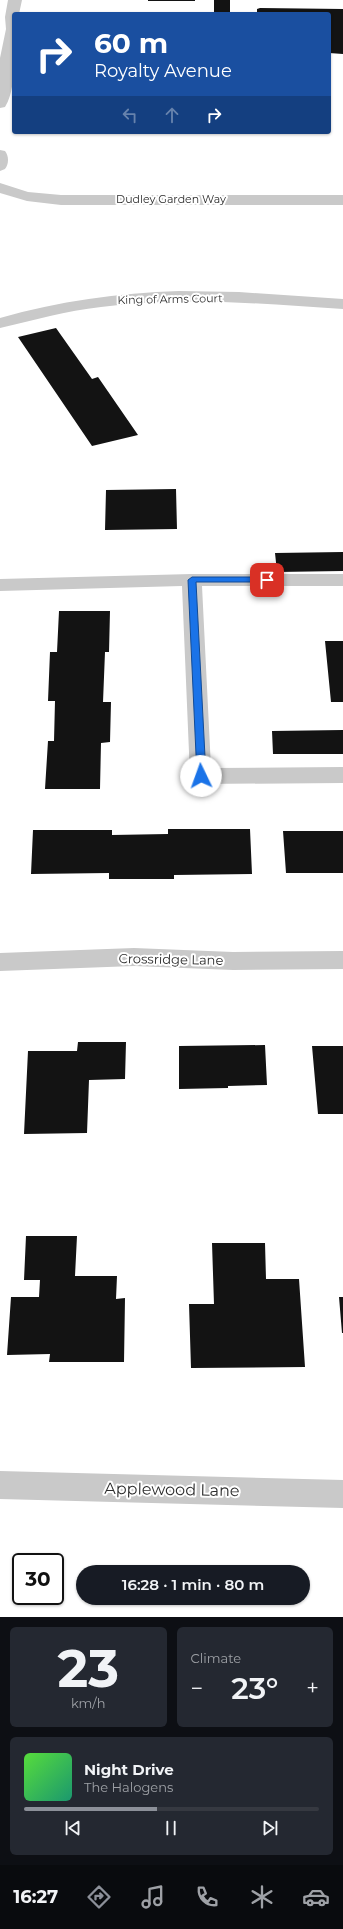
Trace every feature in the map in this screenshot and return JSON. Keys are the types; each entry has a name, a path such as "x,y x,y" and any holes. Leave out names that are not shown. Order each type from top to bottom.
{"street":[{"path":"13,12 15,0"},
{"path":"0,104 6,84 6,63 12,34"},
{"path":"0,154 0,166"},
{"name":"Dudley Garden Way","path":"0,188 27,196 61,200 343,200"},
{"name":"King of Arms Court","path":"0,324 61,309 111,300 203,296 343,304"},
{"path":"192,580 201,776 343,775"},
{"path":"0,585 192,580 343,580"},
{"name":"Crossridge Lane","path":"0,962 134,957 233,961 343,960"},
{"name":"Applewood Lane","path":"0,1485 343,1494"}],"building":[{"path":"195,0 195,1 148,1"},
{"path":"214,0 230,0 230,12 214,12"},
{"path":"257,9 343,9 343,54 331,53 331,12 257,12"},
{"path":"56,328 92,379 98,377 138,435 92,446 18,337"},
{"path":"176,489 177,529 105,530 106,490"},
{"path":"343,552 343,571 277,572 275,553"},
{"path":"59,611 110,611 109,652 105,652 103,702 111,702 110,742 101,743 100,789 45,789 48,741 54,741 55,701 48,701 50,652 57,652"},
{"path":"325,641 343,641 343,702 331,702"},
{"path":"343,730 343,754 273,754 272,731"},
{"path":"168,829 250,829 252,874 174,875 174,879 109,879 109,873 31,874 33,830 112,830 112,835 168,834"},
{"path":"283,831 343,831 343,873 286,873"},
{"path":"78,1042 126,1042 125,1079 89,1080 87,1133 24,1134 28,1051 77,1051"},
{"path":"265,1045 267,1085 228,1086 228,1088 179,1089 179,1046"},
{"path":"312,1046 343,1046 343,1114 318,1114"},
{"path":"26,1236 77,1236 75,1276 117,1276 116,1299 125,1298 124,1362 49,1362 50,1354 7,1355 11,1297 39,1297 40,1280 24,1280"},
{"path":"212,1243 265,1243 266,1279 299,1279 305,1367 191,1368 189,1304 214,1304"},
{"path":"339,1297 343,1297 343,1333 342,1333"}],"route":[{"path":"201,776 192,580 267,580"}]}
